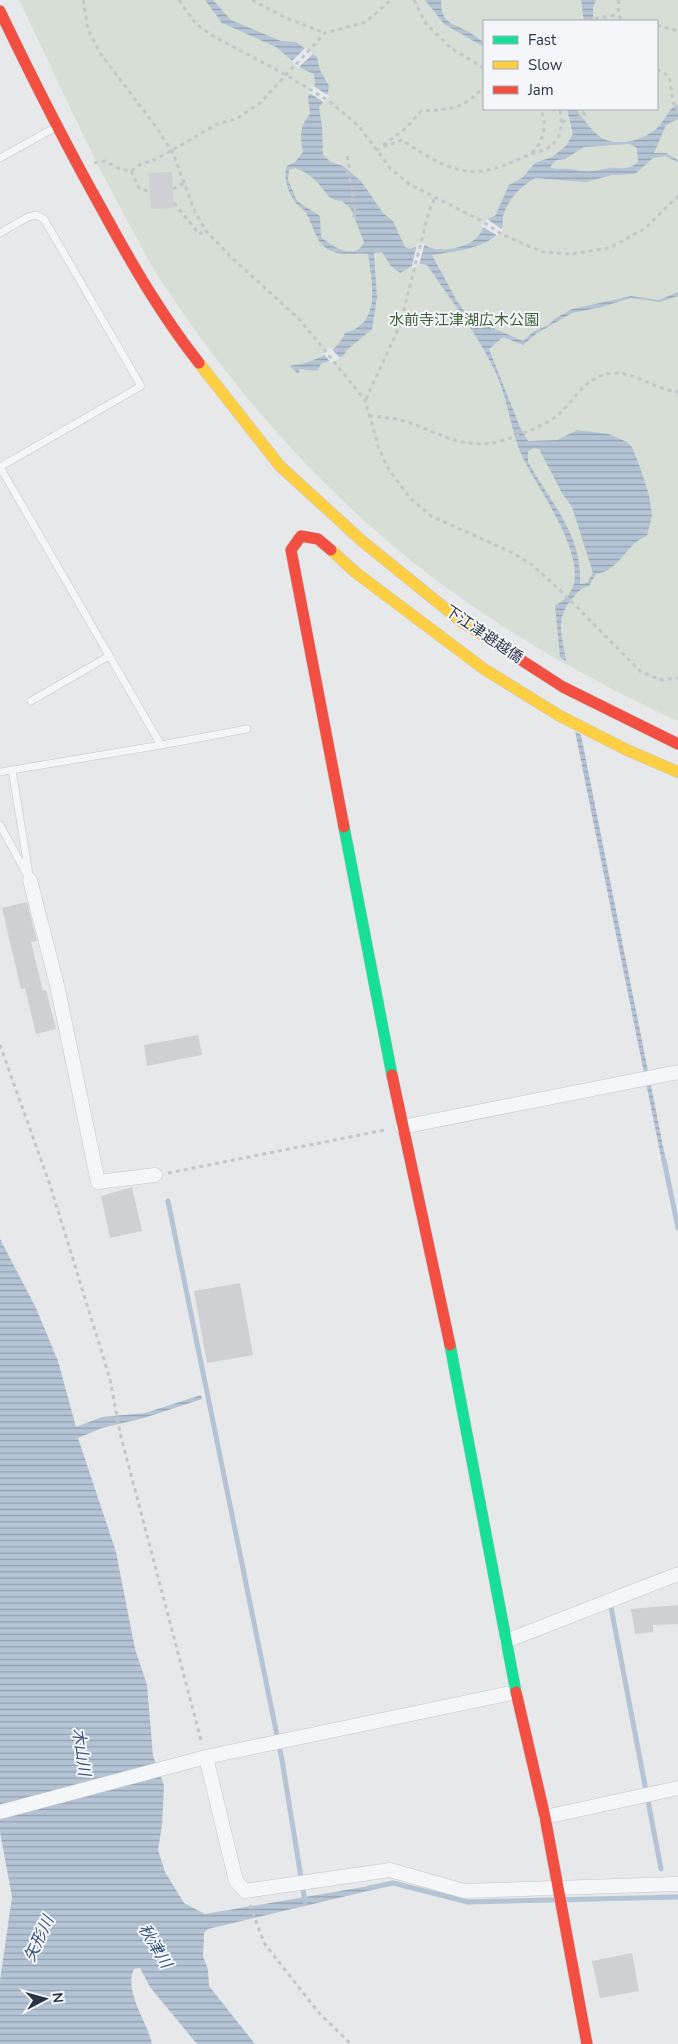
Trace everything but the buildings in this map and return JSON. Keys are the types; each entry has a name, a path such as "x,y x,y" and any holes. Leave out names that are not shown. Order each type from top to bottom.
{"street":[{"name":"下江津避越僑","path":"0,11 56,127 136,271 169,325 280,466 362,541 462,622 563,687 678,744"},
{"path":"587,2044 545,1816 516,1692 452,1352 402,1127 291,550 301,536 318,539 363,578 493,674 560,716 627,750 678,772"},
{"path":"30,880 57,985 98,1182 156,1175"},
{"path":"402,1127 678,1072"},
{"path":"506,1641 678,1574"},
{"path":"0,1812 206,1757 516,1692"},
{"path":"206,1757 236,1880 245,1891 390,1870 464,1891 678,1884"},
{"path":"545,1816 678,1788"}],"lane":[{"path":"0,158 56,127"},
{"path":"0,233 28,217 36,215 44,219 141,386 0,467 160,746"},
{"path":"31,701 109,656"},
{"path":"0,772 160,746 247,729"},
{"path":"12,770 30,880"},
{"path":"0,825 30,880"}],"path":[{"path":"83,0 88,28 100,53 156,127 171,151 195,212 206,231 231,258 300,320 336,362 365,400 379,449 388,468 409,497 431,516 511,552 532,564 641,672 662,680 678,678"},
{"path":"179,0 196,24 213,36 286,75 329,101 359,126 390,168 409,184 482,221 502,235 543,252 570,254 590,252 617,244 644,229 678,196"},
{"path":"252,0 284,17 325,33"},
{"path":"91,164 105,161 120,170 131,171 144,162 150,162 217,124 236,119 260,103 325,33 366,22 391,0"},
{"path":"414,0 426,24 452,49 483,67"},
{"path":"619,0 618,15 622,20"},
{"path":"602,20 618,15"},
{"path":"658,25 678,30"},
{"path":"658,70 670,76 673,102 678,112"},
{"path":"377,149 406,128 422,111 454,109 474,97 483,87"},
{"path":"531,154 543,136 544,116 541,110"},
{"path":"377,149 402,140 430,158 461,170 498,169 547,149 554,144 560,134 562,122 560,110"},
{"path":"562,122 585,115 581,110"},
{"path":"347,156 349,168 347,168 354,194 351,195 356,213 351,220"},
{"path":"131,171 139,188 150,192"},
{"path":"173,189 184,183"},
{"path":"365,400 378,370 392,345 406,306 429,211 435,197"},
{"path":"174,203 199,234 206,231"},
{"path":"369,416 406,422 458,442 493,442 553,419 566,408 578,390 600,375 615,373 631,376 678,392"},
{"path":"0,1045 50,1185 110,1379 120,1433 206,1757"},
{"path":"156,1175 402,1127"},
{"path":"245,1891 264,1943 319,2013 351,2044"}],"green space":[{"name":"水前寺江津湖広木公園","path":"19,0 678,0 678,721 561,661 478,610 409,559 329,487 256,408 190,323 156,272 128,222"}],"water":[{"path":"205,0 213,0 231,20 281,41 296,42 317,57 320,70 329,86 328,93 319,108 323,155 331,162 343,166 361,181 383,213 393,221 405,247 410,249 424,244 436,249 453,248 475,240 489,218 495,216 509,185 522,178 535,163 552,157 566,146 573,134 567,110 577,110 602,138 609,141 624,142 641,138 655,130 678,104 678,119 666,125 654,153 666,153 678,160 678,162 665,156 653,158 635,174 612,175 586,182 535,178 520,189 512,198 505,210 502,227 490,240 471,248 432,255 457,301 476,328 484,324 523,341 533,332 548,325 572,309 631,296 659,300 678,292 678,296 660,302 631,298 602,307 572,313 536,334 523,345 503,337 489,349 520,427 528,441 557,440 577,430 609,434 627,442 632,447 649,495 652,515 647,536 633,545 611,568 596,574 589,586 579,591 566,608 561,622 561,629 566,661 560,657 555,606 568,596 574,580 574,563 569,545 523,458 502,388 491,363 474,334 427,265 417,263 400,273 390,265 382,252 374,253 377,298 372,329 348,349 343,356 321,364 317,371 300,369 298,374 290,366 315,360 330,352 336,347 345,333 357,328 365,321 370,311 372,289 368,254 338,253 328,249 319,241 306,213 290,194 287,185 287,166 295,162 303,152 301,132 310,114 308,97 315,85 314,74 302,69 276,47 222,23","holes":["629,144 637,148 638,162 626,168 588,171 550,167 556,160 565,159 584,147","295,168 301,170 317,182 330,197 342,201 351,209 364,242 360,248 350,252 337,248 321,237 320,216 297,201 288,180 289,170","534,448 539,449 562,493 572,507 593,573 587,583 580,584 580,566 571,534 528,462 528,451"]},
{"path":"425,0 441,0 441,8 445,18 476,37 483,42 483,46 444,24"},
{"path":"581,0 596,0 593,7 593,20 584,20"},
{"path":"575,731 581,735 667,1166 663,1167"},
{"path":"0,1239 36,1308 58,1361 76,1427 102,1417 145,1413 201,1395 202,1399 144,1418 102,1428 78,1438 116,1552 135,1649 147,1685 153,1756 164,1785 162,1825 158,1850 165,1872 184,1903 205,1914 375,1885 376,1889 208,1929 204,1933 203,1956 208,1970 209,1986 255,2044 197,2044 150,1987 140,1968 134,1969 131,1978 132,1987 137,2007 152,2044 0,2044 0,1981 12,1897 0,1832"}],"pier":[{"path":"306,47 313,54 298,68 292,61"},
{"path":"312,85 329,96 325,103 308,92"},
{"path":"487,219 503,230 498,236 481,226"},
{"path":"425,243 419,265 411,269 417,244"},
{"path":"330,347 340,358 331,363 323,353"}],"waterway":[{"path":"664,1160 678,1228"},
{"path":"168,1201 282,1760 305,1902"},
{"path":"610,1602 661,1869"},
{"path":"369,1888 393,1883 468,1902 678,1897"}],"traffic: fast":[{"path":"344,827 392,1075"},
{"path":"450,1345 516,1692"}],"traffic: slow":[{"path":"199,363 280,466 362,541 462,622 487,638"},
{"path":"331,550 355,572 484,669 560,716 627,750 678,772"}],"traffic: jam":[{"path":"0,11 90,188 126,252 160,309 199,363"},
{"path":"331,550 318,539 301,536 291,550 344,827"},
{"path":"487,638 563,687 678,744"},
{"path":"392,1075 450,1345"},
{"path":"516,1692 545,1817 587,2044"}],"water label":[{"name":"木山川","path":"81,1752"},
{"name":"矢形川","path":"39,1939"},
{"name":"秋津川","path":"155,1946"}]}
